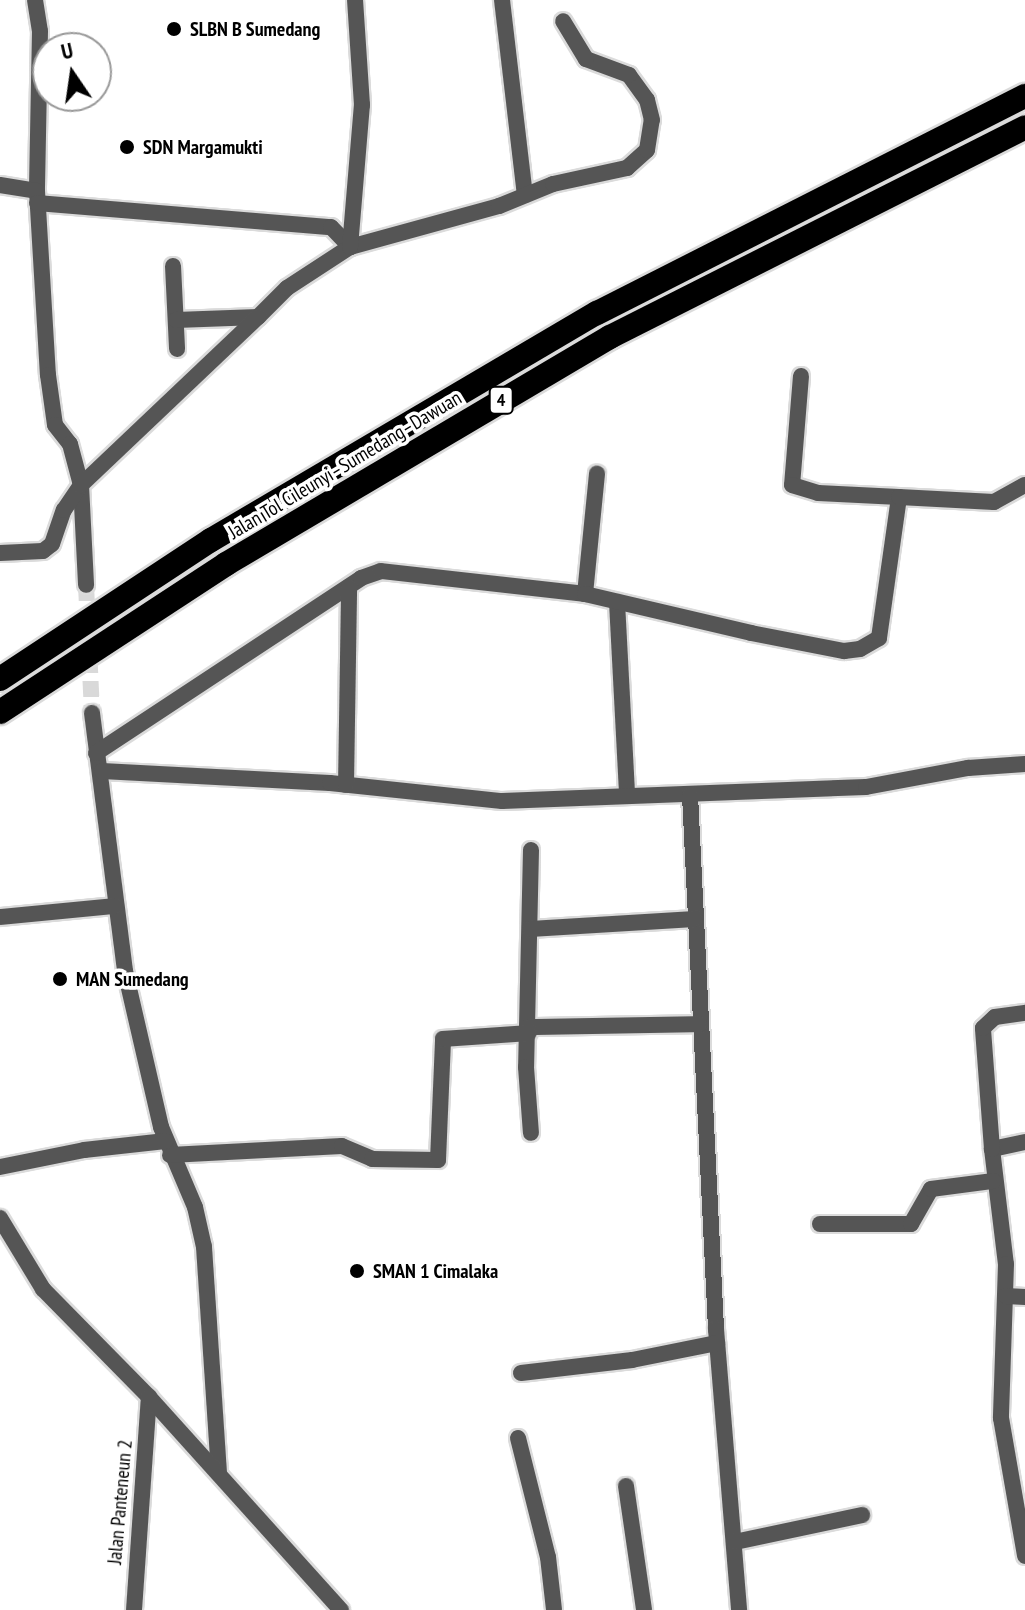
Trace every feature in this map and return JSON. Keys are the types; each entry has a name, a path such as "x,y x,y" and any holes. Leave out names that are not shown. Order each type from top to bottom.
{"highway":[{"name":"Jalan Tol Cileunyi–Sumedang–Dawuan","path":"0,679 211,540 597,313 1025,96"},
{"name":"Jalan Tol Cileunyi–Sumedang–Dawuan","path":"0,712 226,564 597,345 1025,127"}],"street":[{"path":"35,0 40,31 37,197 54,420 70,444 81,485 86,585"},
{"path":"350,247 362,105 355,0"},
{"path":"502,0 525,195"},
{"path":"0,553 43,551 52,544 64,510 81,485 287,288 350,247 627,168 647,150 652,120 643,90 621,70 586,59 563,21"},
{"path":"0,185 37,197 331,227 350,247"},
{"path":"173,266 177,349"},
{"path":"176,320 258,317"},
{"path":"801,376 792,485 818,493 994,502 1025,485"},
{"path":"585,594 597,474"},
{"path":"96,753 349,587 381,571 405,570 585,594 778,638 860,649 879,638 899,497"},
{"path":"346,785 349,587"},
{"path":"617,602 627,795"},
{"path":"92,713 96,753 102,771 115,906 168,1148 195,1207 204,1247 219,1474"},
{"path":"102,771 346,785 488,801 866,787 977,766 1025,764"},
{"path":"690,795 717,1343 739,1610"},
{"path":"531,850 531,1133"},
{"path":"0,917 115,906"},
{"path":"530,929 695,919"},
{"path":"1025,1013 995,1017 983,1028 993,1181 1006,1296 1001,1418 1025,1556"},
{"path":"0,1167 84,1150 168,1148 342,1146 372,1159 438,1160 443,1039 529,1030 699,1024"},
{"path":"992,1149 1025,1142"},
{"path":"820,1224 911,1224 931,1189 993,1181"},
{"path":"0,1218 43,1289 149,1397 341,1610"},
{"path":"1006,1296 1025,1297"},
{"path":"521,1373 632,1360 717,1343"},
{"name":"Jalan Panteneun 2","path":"134,1610 149,1397"},
{"path":"518,1438 548,1557 554,1610"},
{"path":"626,1486 644,1610"},
{"path":"735,1542 862,1515"}],"tunnel":[{"path":"86,585 92,713"}],"place":[{"name":"SLBN B Sumedang","path":"174,29"},
{"name":"SDN Margamukti","path":"127,147"},
{"name":"MAN Sumedang","path":"60,979"},
{"name":"SMAN 1 Cimalaka","path":"357,1271"}]}
